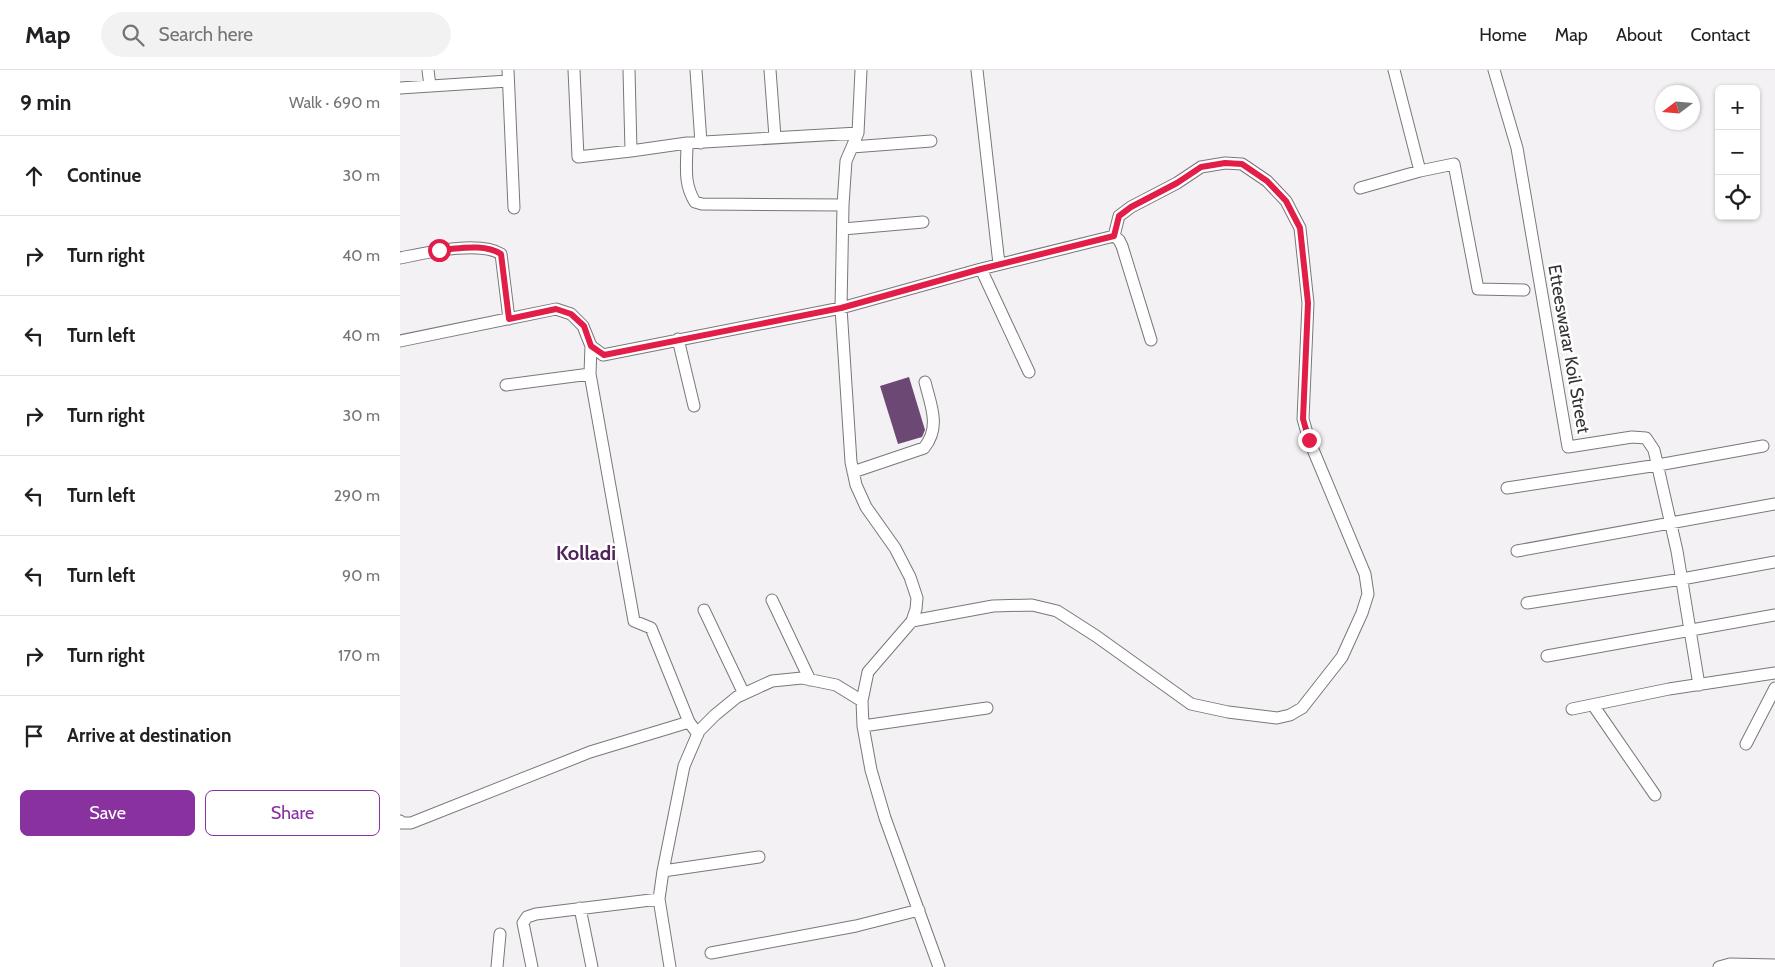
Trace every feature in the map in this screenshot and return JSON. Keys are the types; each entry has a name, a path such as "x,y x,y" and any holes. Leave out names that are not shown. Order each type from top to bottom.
{"street":[{"path":"428,70 430,86"},
{"path":"574,70 578,157 687,144 858,133"},
{"path":"628,70 631,150"},
{"path":"696,70 701,143"},
{"path":"770,70 775,137"},
{"path":"861,70 858,133 846,162 843,204 841,308 853,472 856,485 866,507 894,548 910,577 917,598 912,621 868,672 862,701 863,726 873,778 885,818 939,967"},
{"path":"977,70 999,264"},
{"path":"1394,70 1420,171"},
{"name":"Etteeswarar Koil Street","path":"1494,70 1517,148 1568,446 1632,436 1646,438 1654,450 1682,579 1700,685"},
{"path":"400,88 430,86 508,75 514,208"},
{"path":"852,147 931,141"},
{"path":"687,144 686,184 688,192 695,202 702,204 843,204"},
{"path":"912,621 993,606 1032,605 1057,611 1096,636 1191,704 1228,712 1277,718 1290,715 1302,708 1342,657 1362,613 1368,594 1364,574 1309,440 1303,419 1308,303 1300,228 1286,201 1267,181 1242,164 1225,163 1201,167 1177,183 1131,207 1119,216 1114,236"},
{"path":"1360,188 1420,171 1454,164 1478,289 1524,290"},
{"path":"843,229 923,222"},
{"path":"591,345 604,355 841,308 999,264 1114,236"},
{"path":"1114,236 1122,246 1151,340"},
{"path":"400,258 439,250 482,247 495,250 501,254 509,319"},
{"path":"981,269 1029,372"},
{"path":"400,341 556,309 571,314 584,326 591,345 590,374 634,621 650,628 689,722 698,734"},
{"path":"678,339 694,406"},
{"path":"506,385 590,374"},
{"path":"853,472 924,448 931,440 935,421 925,382"},
{"path":"1507,488 1658,465 1763,446"},
{"path":"1517,552 1775,504"},
{"path":"1526,603 1682,579 1775,562"},
{"path":"772,600 810,680"},
{"path":"704,610 744,694"},
{"path":"1547,656 1775,616"},
{"path":"1572,709 1775,673"},
{"path":"670,967 659,899 684,766 698,734 715,715 737,697 772,681 802,678 836,685 862,701"},
{"path":"1746,744 1775,688"},
{"path":"1593,704 1655,795"},
{"path":"863,726 988,708"},
{"path":"400,821 401,823 411,823 590,752 689,722"},
{"path":"663,871 759,857"},
{"path":"532,967 522,924 526,917 580,908 659,899"},
{"path":"580,908 592,967"},
{"path":"711,953 856,926 919,910"},
{"path":"497,967 500,934"},
{"path":"1718,967 1730,964 1775,965"}],"building":[{"path":"909,377 925,430 922,437 898,444 880,386"}],"district":[{"name":"Kolladi","path":"586,553"}],"route":[{"path":"439,250 482,247 495,250 501,254 509,319 556,309 571,314 584,326 591,346 604,355 841,308 981,269 1114,236 1119,216 1131,207 1177,183 1201,167 1225,163 1242,164 1267,181 1286,201 1300,228 1308,303 1303,419 1309,440"}]}
